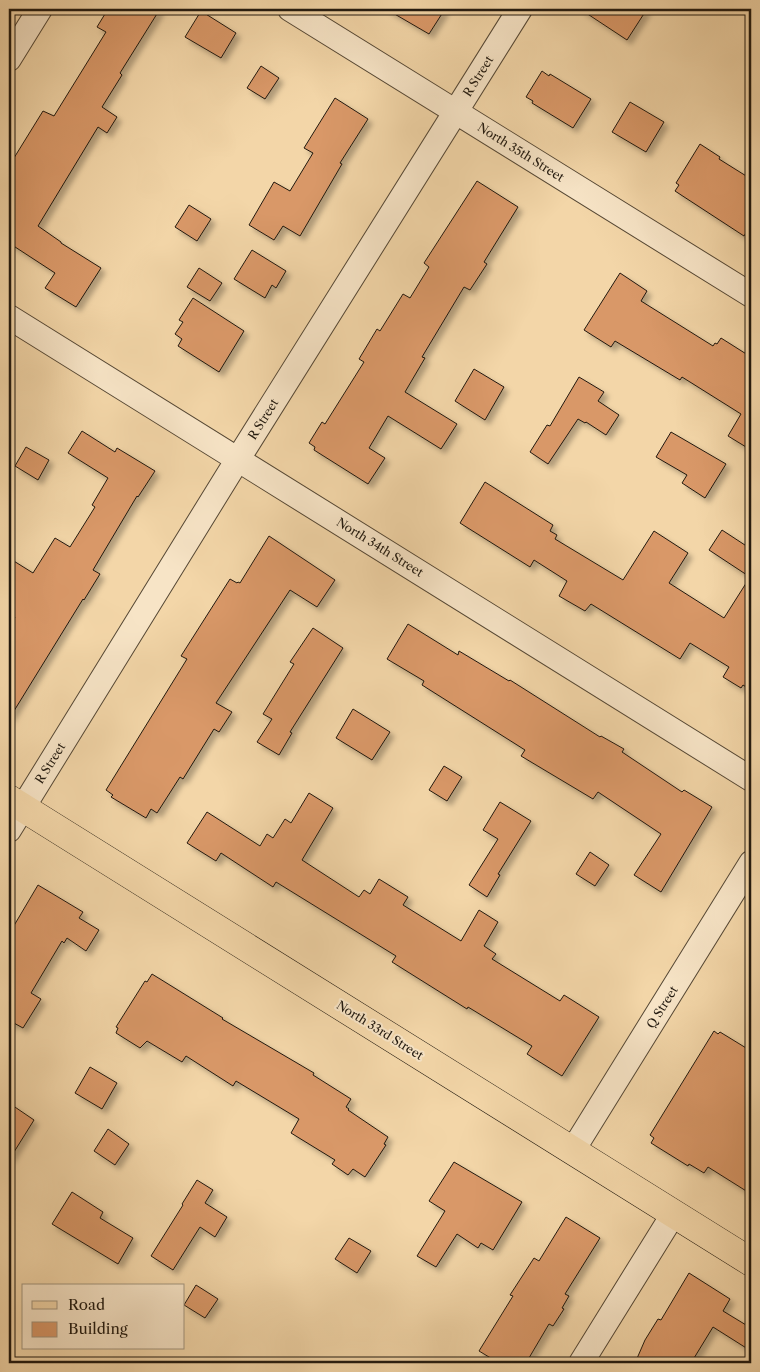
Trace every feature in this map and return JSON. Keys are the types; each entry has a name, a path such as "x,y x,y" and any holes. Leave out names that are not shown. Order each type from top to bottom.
{"main road":[{"name":"North 33rd Street","path":"13,812 573,1150 751,1262"}],"street":[{"path":"9,58 40,9"},
{"name":"North 35th Street","path":"290,9 751,296"},
{"name":"R Street","path":"13,812 238,459 520,9"},
{"name":"North 34th Street","path":"9,317 751,779"},
{"name":"Q Street","path":"573,1150 751,864"},
{"path":"580,1363 674,1213"}],"building":[{"path":"108,9 160,9 120,73 122,75 102,107 117,117 107,133 98,127 38,226 101,268 76,307 45,288 55,273 9,243 9,166 43,111 54,116 106,32 97,27"},
{"path":"386,9 445,9 429,34"},
{"path":"580,9 647,9 627,40"},
{"path":"201,11 236,33 221,58 185,37"},
{"path":"261,66 279,78 265,99 247,88"},
{"path":"542,71 591,99 573,128 532,103 533,101 526,97"},
{"path":"335,98 368,119 340,163 342,164 300,236 283,226 274,240 249,225 274,182 290,191 313,153 304,148"},
{"path":"630,102 664,122 646,152 612,132"},
{"path":"700,144 720,157 719,159 751,179 751,224 744,236 675,191 679,185 676,183"},
{"path":"477,181 518,207 484,262 487,264 470,290 464,287 422,357 425,358 405,392 457,424 441,449 388,416 369,448 385,458 368,484 314,450 315,447 309,443 322,422 325,424 364,362 359,359 377,329 380,331 403,294 410,298 429,267 424,263"},
{"path":"189,205 211,219 197,241 175,227"},
{"path":"252,250 286,271 276,288 272,285 265,298 234,279"},
{"path":"199,268 222,283 210,301 187,287"},
{"path":"620,273 647,291 641,301 713,346 721,338 751,357 751,450 728,436 741,414 682,377 680,380 615,341 611,347 584,330"},
{"path":"193,298 244,331 219,372 178,346 182,339 175,334 183,322 179,320"},
{"path":"474,369 504,387 485,420 455,401"},
{"path":"579,377 604,392 598,401 619,415 606,435 578,419 548,464 530,452 547,425 550,426"},
{"path":"82,431 115,452 117,448 155,471 137,496 93,570 100,574 9,719 9,628 15,617 9,613 9,558 33,573 55,538 70,547 95,507 92,505 108,478 68,453"},
{"path":"671,432 726,464 705,498 682,483 687,475 656,457"},
{"path":"26,447 49,460 38,480 15,466"},
{"path":"485,482 553,525 550,531 557,535 555,539 623,580 654,531 688,553 669,583 724,618 750,577 709,550 722,530 751,549 751,690 743,685 741,688 723,677 729,667 690,643 680,659 591,604 585,611 559,596 567,581 534,560 530,567 460,523"},
{"path":"269,536 335,580 317,607 290,590 216,703 232,712 219,732 214,729 183,779 180,777 157,813 151,809 146,818 111,797 113,795 106,790 187,659 181,656 230,579 240,583"},
{"path":"408,624 458,655 459,651 510,680 600,737 624,749 622,752 682,792 684,790 712,807 661,892 634,875 661,834 598,792 593,799 521,756 525,750 422,685 424,681 387,659"},
{"path":"313,628 343,648 290,732 292,733 279,755 257,742 272,719 263,714 294,664 290,662"},
{"path":"353,709 390,732 372,760 336,738"},
{"path":"444,766 462,777 447,801 429,790"},
{"path":"309,793 333,808 302,860 359,897 364,890 370,894 379,879 408,897 403,905 461,941 479,910 498,922 484,946 496,954 492,959 560,1001 564,995 599,1017 562,1076 527,1054 532,1046 468,1007 467,1009 392,962 396,956 276,882 273,887 221,853 216,861 187,843 207,812 260,846 267,834 273,838 285,819 291,823"},
{"path":"500,802 531,821 498,874 500,875 487,897 469,885 498,839 483,830"},
{"path":"590,852 609,865 595,886 576,874"},
{"path":"38,885 83,912 79,918 99,930 86,951 67,938 64,943 62,941 31,993 41,999 23,1028 12,1022 9,1029 9,934"},
{"path":"152,974 222,1019 314,1073 313,1075 351,1099 346,1107 348,1110 388,1137 384,1144 386,1145 365,1177 353,1169 348,1175 332,1164 335,1160 291,1133 299,1119 236,1081 233,1086 186,1056 182,1062 147,1041 140,1048 116,1033 118,1028 116,1027 145,981 147,982"},
{"path":"714,1031 718,1034 720,1032 751,1051 751,1194 708,1167 704,1173 689,1164 688,1166 651,1143 654,1138 650,1135"},
{"path":"90,1067 117,1083 102,1109 75,1093"},
{"path":"9,1103 34,1120 9,1160"},
{"path":"108,1129 129,1144 115,1165 94,1151"},
{"path":"454,1162 522,1202 493,1250 481,1243 478,1248 457,1234 436,1267 417,1256 445,1211 429,1201"},
{"path":"197,1180 213,1190 205,1203 227,1217 215,1237 200,1227 173,1270 151,1256"},
{"path":"72,1192 103,1212 100,1218 133,1238 118,1264 52,1224"},
{"path":"566,1217 600,1238 565,1294 569,1296 562,1308 564,1309 553,1326 549,1324 526,1363 499,1363 479,1351 513,1296 510,1295 534,1258 539,1261"},
{"path":"349,1238 371,1251 357,1273 335,1259"},
{"path":"689,1273 730,1299 723,1311 751,1328 751,1351 713,1327 691,1363 635,1363 645,1340 658,1319 661,1320"},
{"path":"196,1285 218,1299 205,1318 185,1306"}]}
